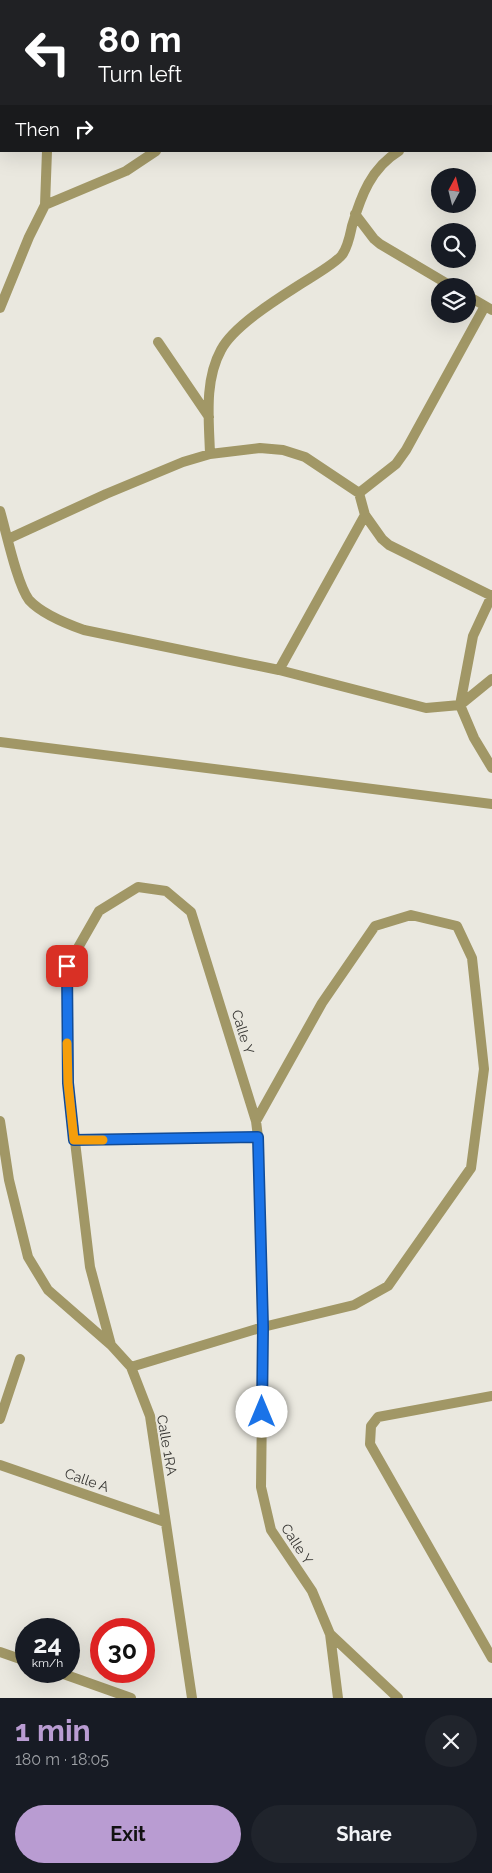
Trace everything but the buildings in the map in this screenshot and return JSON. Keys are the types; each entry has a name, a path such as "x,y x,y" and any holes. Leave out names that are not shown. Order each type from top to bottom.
{"street":[{"path":"0,308 29,237 45,205 47,152"},
{"path":"45,205 126,171 154,152"},
{"path":"210,454 209,400 215,364 221,350 229,338 276,300 339,258 345,250 356,214 372,176 384,155"},
{"path":"356,214 374,239 380,244 437,278"},
{"path":"358,493 396,464 406,450 489,308 476,301"},
{"path":"158,342 209,418"},
{"path":"8,539 149,476 183,462 210,454 260,448 283,450 305,457 358,493 365,515 376,532 389,545 492,596 472,636 460,705 474,738 492,768"},
{"path":"0,511 25,592 30,600 61,621 84,630 279,670 416,706 460,705 492,679"},
{"path":"279,670 365,515"},
{"path":"0,742 492,804"},
{"name":"Calle Y","path":"111,1345 90,1267 74,1140 68,1083 67,966 99,911 138,887 166,891 191,912 256,1121 263,1327 261,1487 271,1530 312,1591 330,1634 338,1698"},
{"path":"131,1367 263,1327 354,1306 388,1286 471,1168 484,1069 472,958 457,926 411,916 375,926 322,1003 256,1121"},
{"name":"Calle 1RA","path":"0,1121 9,1180 28,1257 48,1290 111,1345 131,1367 150,1416 192,1698"},
{"path":"74,1140 258,1137"},
{"path":"0,1418 20,1359"},
{"path":"492,1396 378,1417 371,1426 370,1444 492,1658"},
{"name":"Calle A","path":"0,1465 165,1522"},
{"path":"330,1634 398,1698"},
{"path":"0,1652 15,1657"},
{"path":"80,1680 131,1698"}],"slow traffic":[{"path":"67,1043 68,1083 74,1140 103,1140"}],"route":[{"path":"67,966 68,1083 74,1140 258,1137 263,1327 262,1412"}]}
